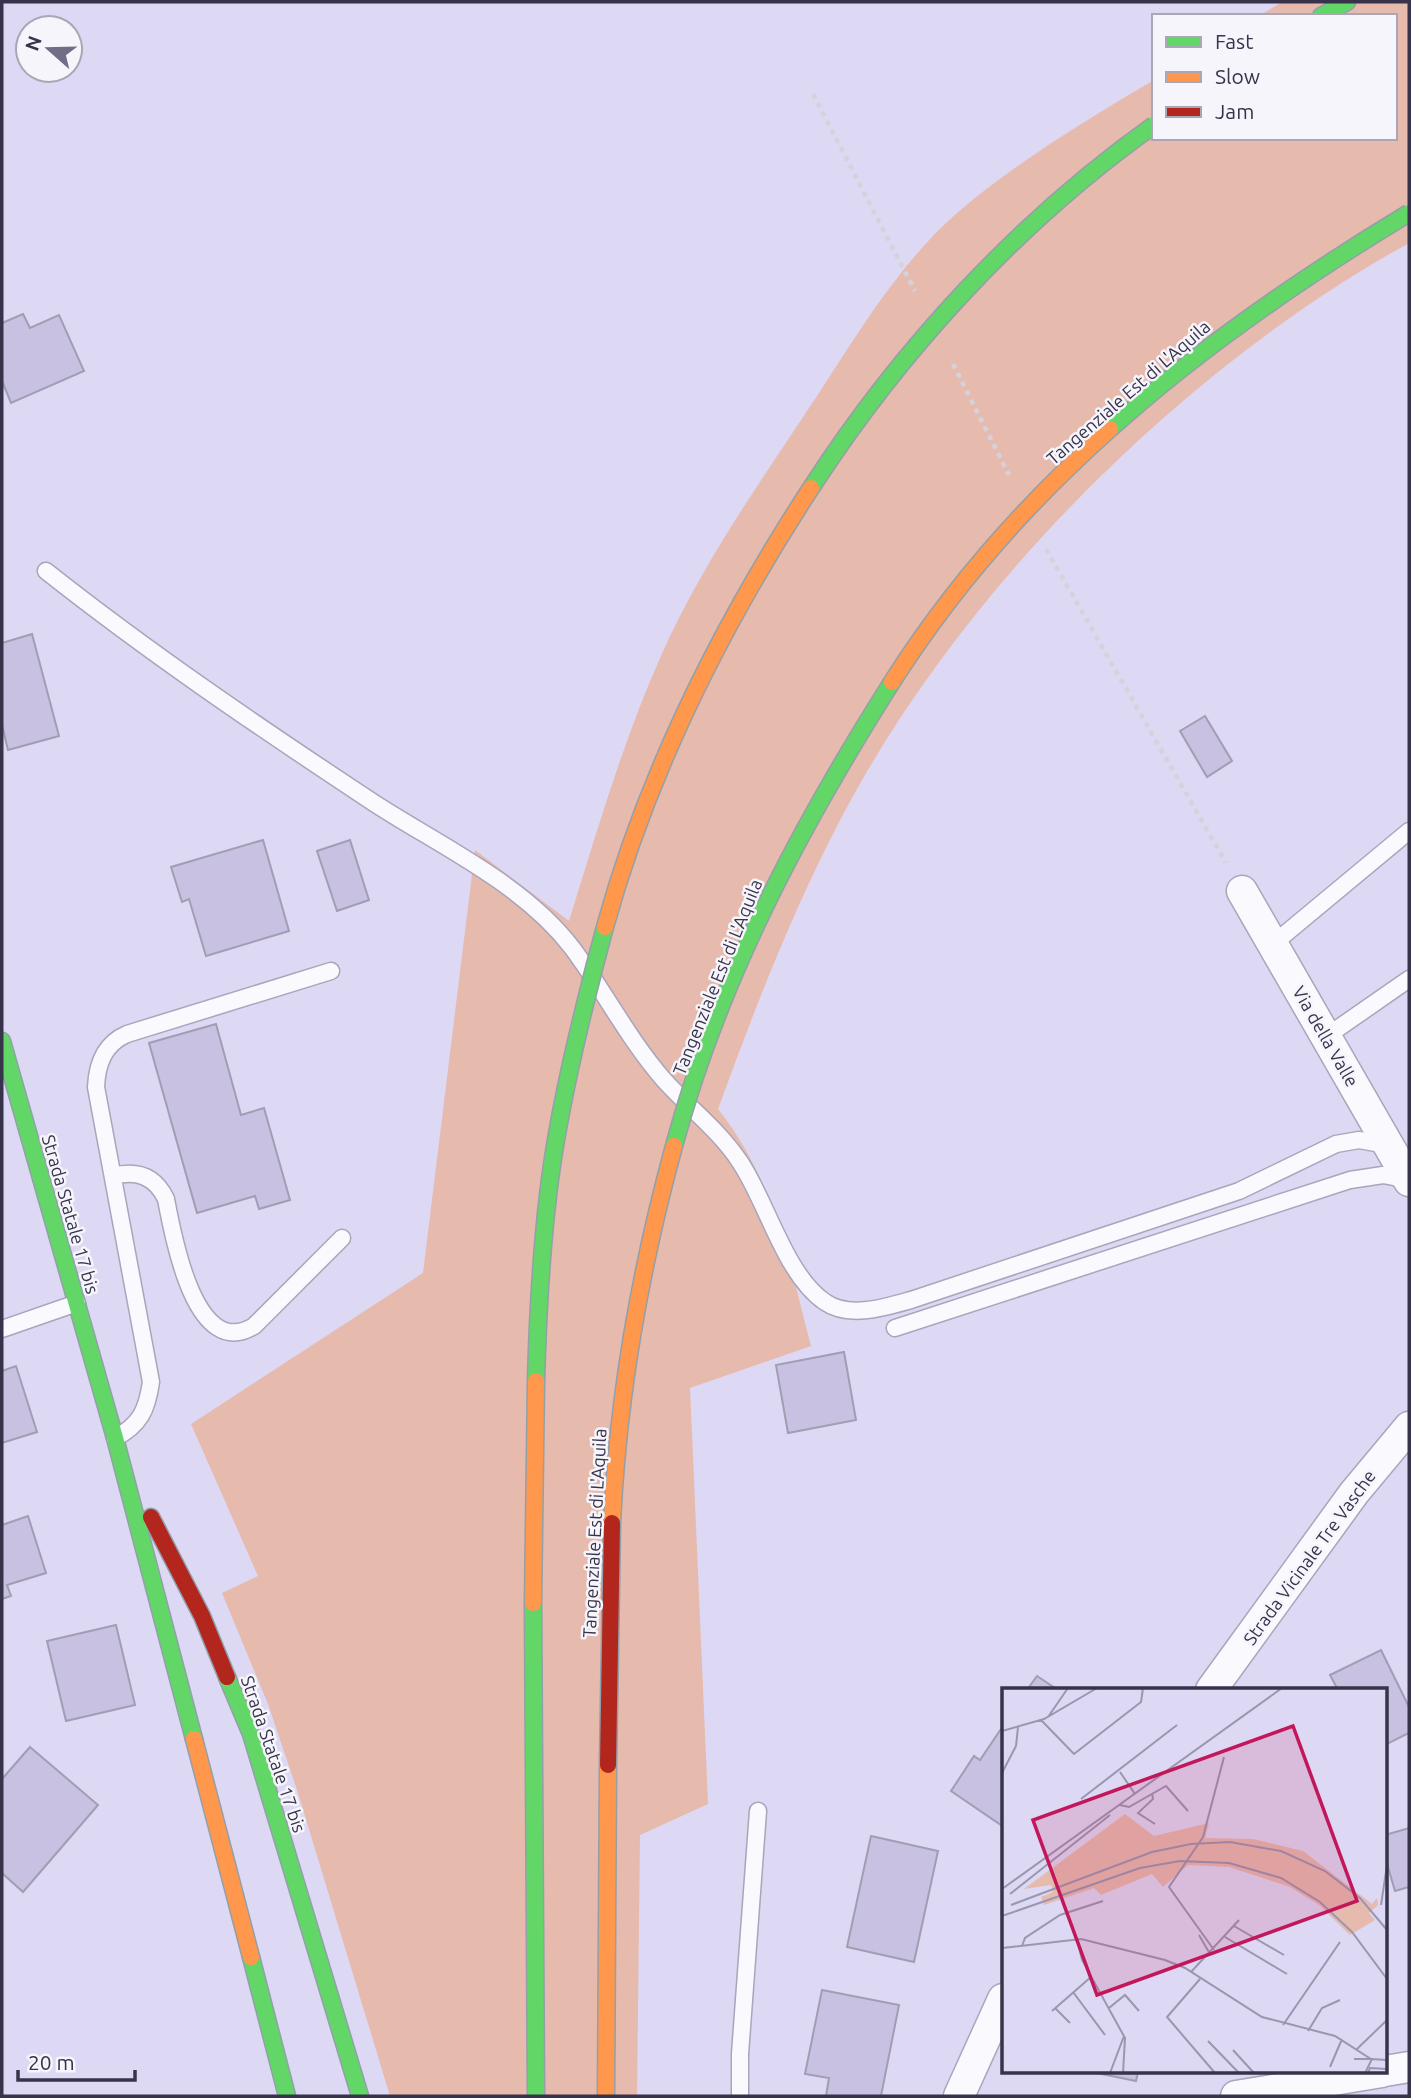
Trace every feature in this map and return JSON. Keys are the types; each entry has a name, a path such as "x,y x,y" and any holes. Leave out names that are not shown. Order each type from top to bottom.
{"main road":[{"path":"1325,14 1347,2"},
{"path":"536,2096 531,1665 537,1330 547,1209 563,1098 582,1017 628,856 700,679 776,541 829,457 893,373 964,292 1037,219 1119,149 1152,126"},
{"name":"Tangenziale Est di L'Aquila","path":"606,2096 608,1631 614,1456 627,1350 644,1265 671,1159 704,1053 757,922 809,813 874,708 959,590 1053,484 1135,407 1224,334 1324,262 1409,213"},
{"name":"Strada Statale 17 bis","path":"2,1041 115,1438 287,2096"},
{"name":"Strada Statale 17 bis","path":"115,1438 202,1616 251,1734 360,2096"}],"street":[{"name":"Via della Valle","path":"1242,891 1409,1180"},
{"name":"Strada Vicinale Tre Vasche","path":"1212,1688 1354,1493 1409,1427"},
{"path":"967,2094 1002,2002"},
{"path":"1386,2071 1409,2067"},
{"path":"1253,2095 1372,2074"}],"lane":[{"path":"46,571 226,705 493,879 559,934 664,1079 713,1127 739,1161 755,1186 782,1246 817,1296 830,1305 862,1310 911,1300 1239,1191 1336,1144 1359,1140 1390,1146"},
{"path":"1273,944 1409,831"},
{"path":"115,1438 131,1429 142,1416 151,1382 96,1087 98,1066 112,1043 127,1034 331,971"},
{"path":"1327,1036 1409,979"},
{"path":"113,1176 127,1172 141,1174 159,1187 166,1199 187,1280 208,1320 224,1332 236,1333 254,1326 342,1238"},
{"path":"895,1328 1350,1180 1383,1175 1409,1180"},
{"path":"2,1329 77,1304"},
{"path":"740,2096 740,2054 758,1811"}],"shaded area":[{"path":"1282,2 1409,2 1409,243 1324,294 1241,354 1160,421 1083,494 1010,573 945,655 886,739 820,860 773,966 718,1109 753,1164 766,1193 786,1252 811,1346 690,1388 708,1804 640,1835 637,2096 390,2096 298,1793 268,1704 222,1593 258,1576 191,1424 423,1273 475,850 569,921 611,787 677,621 734,522 866,322 917,253 980,194 1077,126 1152,81 1152,140 1397,140 1397,14 1262,14"}],"building":[{"path":"23,314 30,328 59,315 84,371 11,403 2,381 2,323"},
{"path":"32,634 59,736 8,750 2,725 2,643"},
{"path":"1205,716 1232,761 1207,777 1180,731"},
{"path":"263,840 289,931 206,956 189,899 182,902 171,867"},
{"path":"350,840 369,900 337,911 317,851"},
{"path":"216,1024 241,1115 264,1108 290,1200 259,1209 255,1196 197,1213 149,1043"},
{"path":"844,1352 856,1420 788,1433 776,1365"},
{"path":"16,1366 37,1432 2,1443 2,1371"},
{"path":"28,1516 46,1573 7,1585 11,1596 2,1599 2,1525"},
{"path":"116,1625 135,1705 66,1721 47,1641"},
{"path":"1381,1650 1409,1707 1409,1733 1386,1744 1386,1688 1337,1688 1330,1675"},
{"path":"1037,1676 1055,1688 1028,1688"},
{"path":"1002,1727 1001,1825 951,1791 974,1756 980,1760"},
{"path":"30,1747 98,1805 23,1892 2,1873 2,1779"},
{"path":"1409,1828 1409,1887 1395,1891 1386,1860 1386,1835"},
{"path":"871,1836 938,1851 914,1962 847,1947"},
{"path":"822,1990 899,2005 881,2096 826,2096 829,2078 805,2074"},
{"path":"1102,2074 1138,2074 1136,2081"}],"traffic: fast":[{"path":"1325,14 1347,2"},
{"path":"811,488 884,386 923,337 966,290 1056,203 1104,162 1152,126"},
{"path":"1110,429 1181,369 1254,314 1409,213"},
{"path":"674,1146 714,1023 765,906 825,792 892,682"},
{"path":"536,1381 541,1266 554,1152 576,1039 605,927"},
{"path":"2,1041 115,1438 194,1739"},
{"path":"533,1603 536,2096"},
{"path":"227,1677 251,1734 360,2096"},
{"path":"251,1957 287,2096"}],"traffic: slow":[{"path":"892,682 939,614 992,548 1050,486 1110,429"},
{"path":"605,927 643,812 691,700 718,645 811,488"},
{"path":"612,1523 625,1380 641,1286 674,1146"},
{"path":"533,1603 536,1381"},
{"path":"194,1739 251,1957"},
{"path":"606,2096 608,1765"}],"traffic: jam":[{"path":"151,1517 202,1616 227,1677"},
{"path":"608,1765 612,1523"}]}
